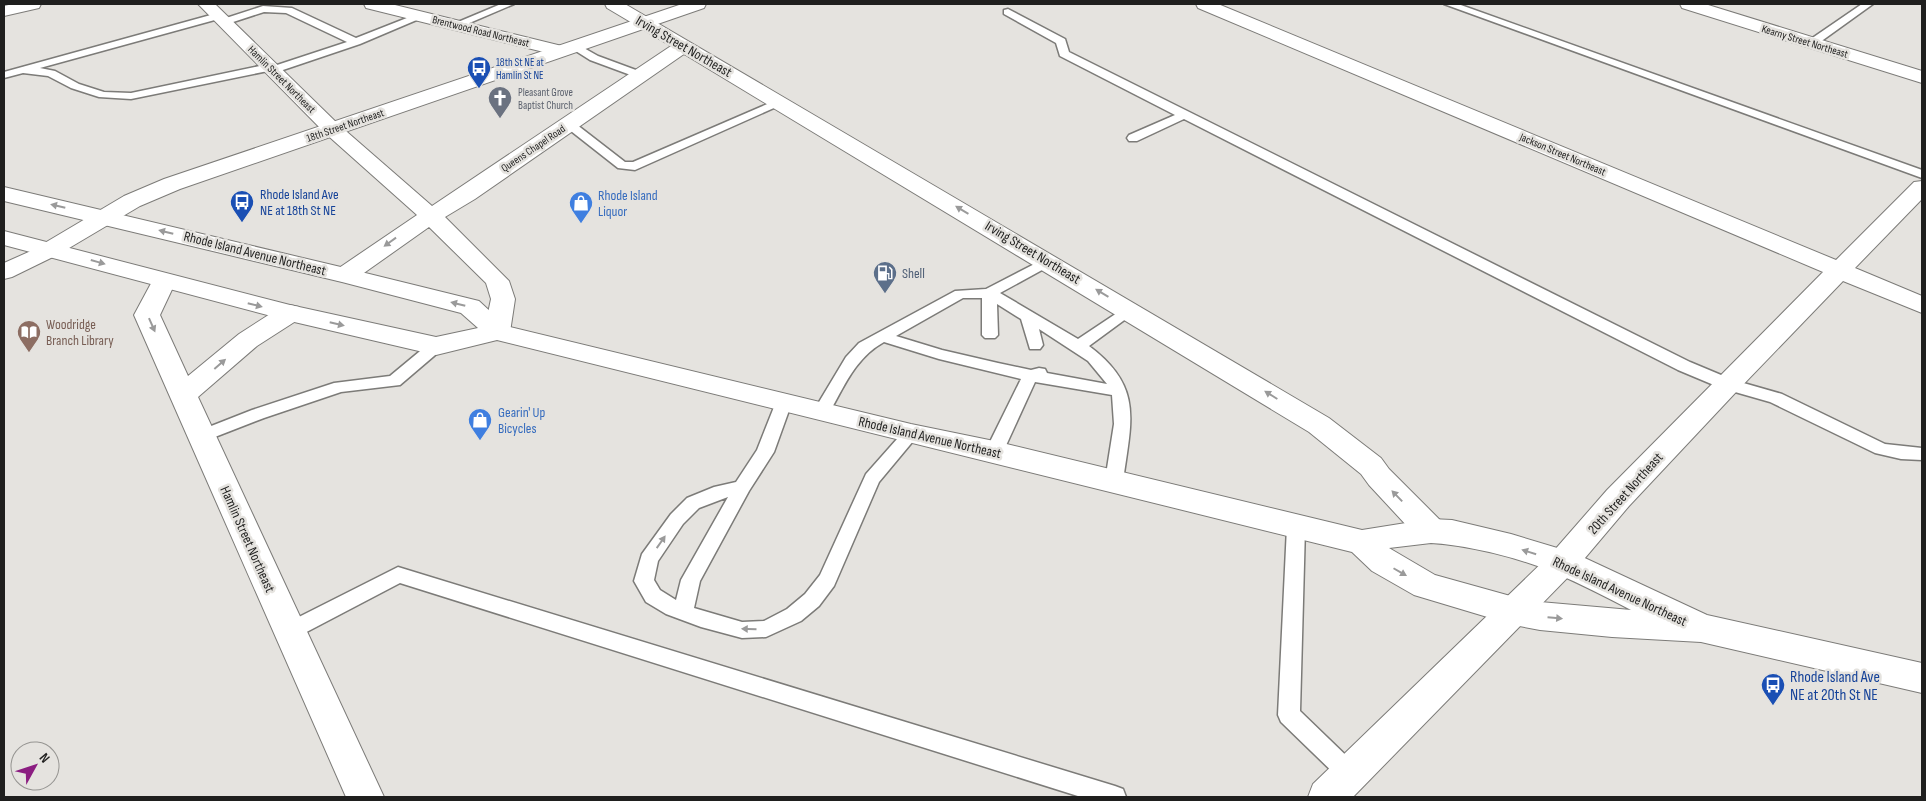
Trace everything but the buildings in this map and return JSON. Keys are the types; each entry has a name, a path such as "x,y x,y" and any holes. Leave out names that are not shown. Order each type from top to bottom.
{"street":[{"path":"4,11 33,4"},
{"name":"Brentwood Road Northeast","path":"372,4 456,25 568,48"},
{"name":"Irving Street Northeast","path":"613,4 1048,261 1319,425 1371,466 1379,477 1431,531"},
{"name":"18th Street Northeast","path":"4,272 51,249 132,201 155,191 698,4"},
{"name":"Jackson Street Northeast","path":"1204,4 1922,305"},
{"name":"Kearny Street Northeast","path":"1688,4 1922,77"},
{"name":"Hamlin Street Northeast","path":"216,14 332,129 432,216 497,281 502,290 503,299 498,332"},
{"name":"Queens Chapel Road","path":"432,216 683,46"},
{"name":"20th Street Northeast","path":"1339,786 1563,562 1618,498 1727,384 1922,187"},
{"name":"Rhode Island Avenue Northeast","path":"4,194 106,217 470,307 498,332"},
{"path":"345,275 403,233 432,216"},
{"name":"Rhode Island Avenue Northeast","path":"4,238 290,313 436,346 498,332 822,410 911,434 994,452 1362,542 1390,536 1431,531 1452,532 1480,538 1563,562 1701,628"},
{"name":"Hamlin Street Northeast","path":"164,281 147,315 365,797"},
{"path":"183,396 248,340 290,313"},
{"name":"Rhode Island Avenue Northeast","path":"1362,542 1383,562 1426,586 1514,611 1540,616 1612,623 1701,628 1922,678"}],"lane":[{"path":"456,25 509,4"},
{"path":"1449,4 1922,174"},
{"path":"1812,43 1868,4"},
{"path":"4,75 216,14 288,10 356,42"},
{"path":"1008,12 1061,41 1064,54 1675,361 1727,384 1776,398 1881,449 1901,453 1922,454"},
{"path":"24,70 51,73 75,86 104,95 131,96 271,68 356,42 421,16"},
{"path":"568,48 640,75"},
{"path":"568,124 622,166 635,166 779,102"},
{"path":"1133,138 1184,115"},
{"path":"822,410 852,362 864,347 960,294 989,293 1048,261"},
{"path":"989,293 1079,345 1103,366 1119,391 1123,416 1114,481"},
{"path":"989,293 990,335"},
{"path":"1079,345 1130,310"},
{"path":"1028,317 1036,345"},
{"path":"881,336 917,349 1119,391"},
{"path":"202,436 258,414 340,387 394,381 436,346"},
{"path":"1011,366 1034,374"},
{"path":"994,452 1034,374"},
{"path":"683,611 691,580 742,487 765,452 784,402"},
{"path":"742,487 720,492 693,503 677,519 649,559 644,581 653,596 701,619 742,630 766,629 794,615 812,600 827,580 872,479 911,434"},
{"path":"1296,527 1290,715 1339,786"},
{"path":"290,631 398,575 1115,797"}],"place":[{"name":"18th St NE at Hamlin St NE","path":"479,89"},
{"name":"Pleasant Grove Baptist Church","path":"500,119"},
{"name":"Rhode Island Ave NE at 18th St NE","path":"242,223"},
{"name":"Rhode Island Liquor","path":"581,224"},
{"name":"Shell","path":"885,294"},
{"name":"Woodridge Branch Library","path":"29,353"},
{"name":"Gearin' Up Bicycles","path":"480,441"},
{"name":"Rhode Island Ave NE at 20th St NE","path":"1773,706"}]}
